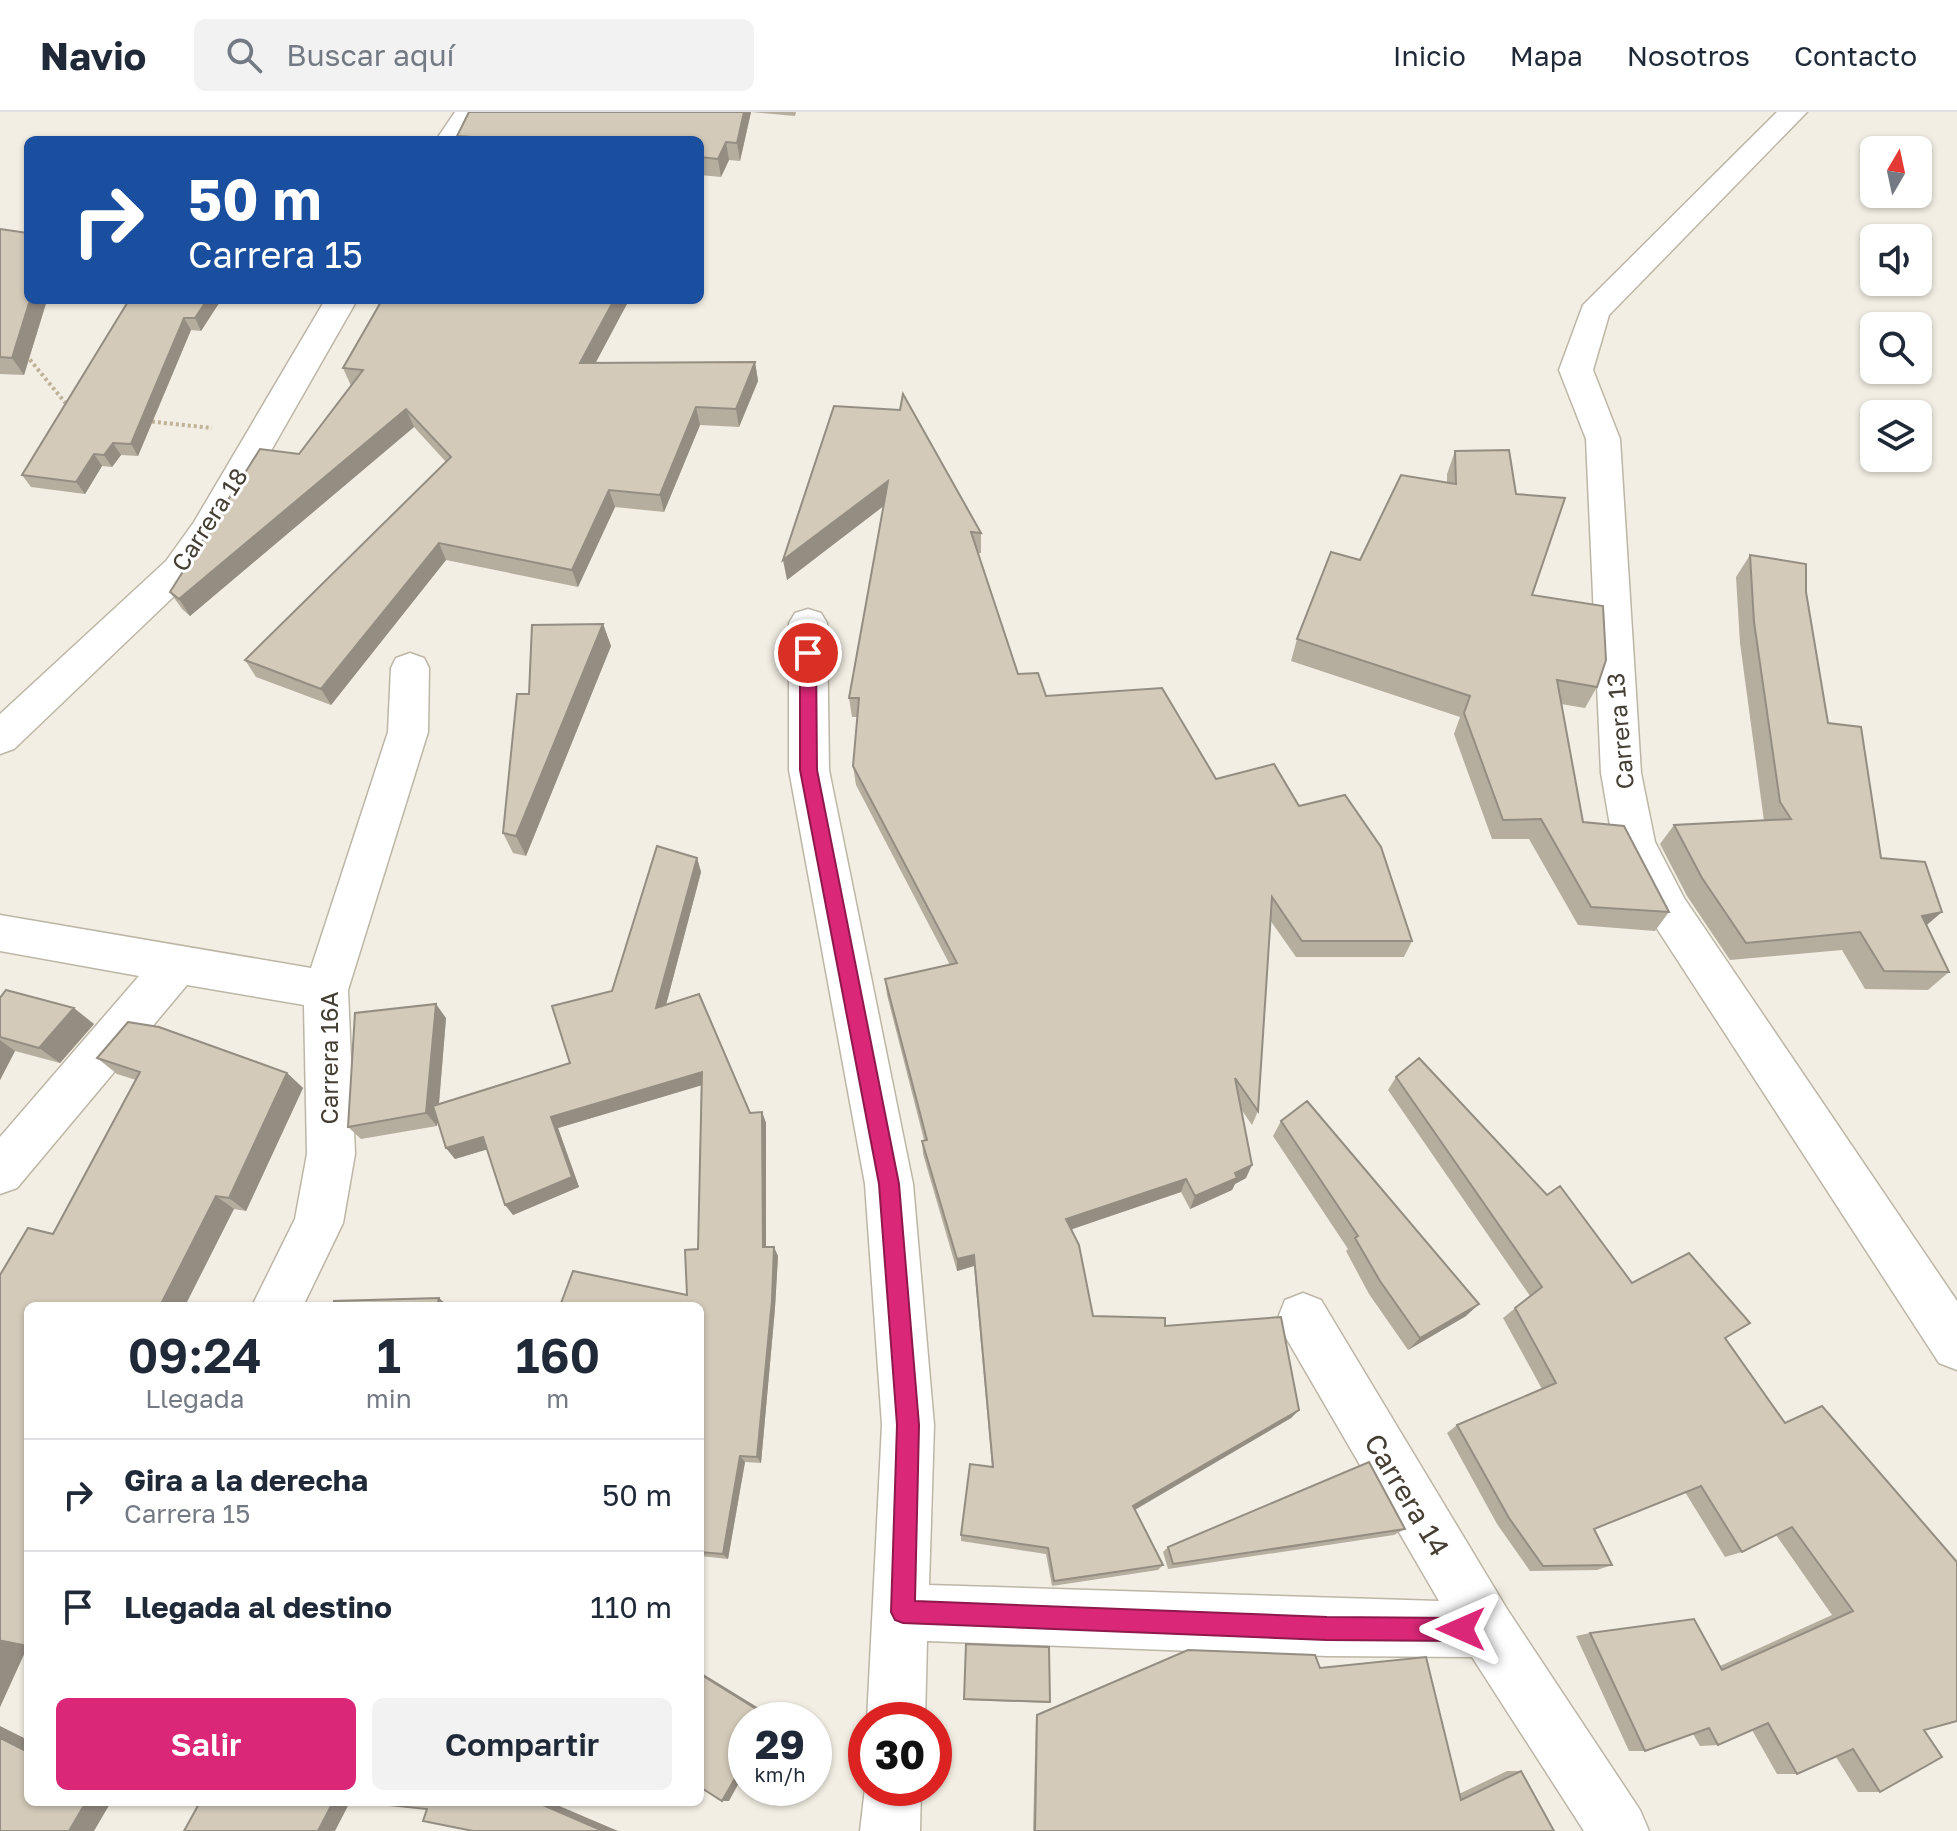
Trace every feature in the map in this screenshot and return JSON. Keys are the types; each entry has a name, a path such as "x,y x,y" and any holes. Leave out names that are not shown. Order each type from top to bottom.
{"street":[{"path":"453,136 469,112"},
{"name":"Carrera 13","path":"1793,112 1594,312 1576,370 1603,439 1621,773 1634,843 1669,911 1957,1345"},
{"name":"Carrera 18","path":"0,738 179,570 207,531 339,304"},
{"path":"808,623 809,770 889,1184 908,1425 897,1702"},
{"name":"Carrera 16A","path":"279,1302 319,1223 331,1154 326,990 408,732 410,668"},
{"path":"0,933 326,990"},
{"path":"0,1172 177,964"},
{"name":"Carrera 14","path":"1303,1318 1487,1629 1619,1831"},
{"path":"903,1612 1327,1628 1487,1629"},
{"path":"890,1831 891,1806"}],"path":[{"path":"20,349 74,413"},
{"path":"138,420 265,433"}],"building":[{"path":"469,112 744,112 737,143 726,142 718,159 704,157 704,136 457,136"},
{"path":"0,229 24,232 24,304 29,304 12,358 0,357"},
{"path":"127,304 204,304 195,318 184,318 131,444 113,443 104,455 94,454 76,482 22,475"},
{"path":"380,304 612,304 580,363 755,362 736,409 696,407 660,495 609,490 572,570 439,543 321,689 245,660 451,457 406,409 179,599 170,592 260,449 299,454 363,370 343,368"},
{"path":"903,394 981,533 971,532 1018,674 1038,673 1046,696 1162,688 1216,779 1274,764 1299,806 1345,795 1381,847 1412,941 1302,941 1272,897 1258,1111 1235,1078 1252,1165 1235,1173 1237,1178 1195,1196 1186,1179 1066,1219 1079,1245 1093,1316 1165,1318 1165,1326 1281,1317 1299,1410 1133,1506 1163,1565 1054,1581 1048,1548 961,1535 970,1464 993,1467 974,1255 957,1259 922,1141 927,1140 885,979 957,963 853,766 859,698 849,698 888,481 783,560 834,406 900,410"},
{"path":"1509,450 1516,494 1565,498 1532,595 1603,606 1606,660 1597,687 1557,680 1583,822 1624,826 1669,912 1591,907 1541,819 1503,820 1464,713 1470,696 1297,639 1331,552 1360,560 1401,475 1456,484 1455,451"},
{"path":"1750,555 1806,564 1806,592 1828,723 1861,727 1881,858 1925,862 1942,912 1922,916 1949,972 1884,971 1860,932 1746,943 1702,878 1674,825 1791,819 1780,802 1754,622"},
{"path":"603,624 516,836 503,833 517,694 529,694 532,625"},
{"path":"657,846 697,858 656,1008 699,994 750,1113 762,1112 763,1247 774,1247 757,1457 740,1456 723,1554 704,1552 704,1302 561,1302 573,1271 687,1295 685,1250 698,1249 702,1072 551,1117 572,1177 505,1205 483,1137 446,1148 433,1106 570,1063 552,1006 612,991"},
{"path":"6,990 74,1008 39,1048 0,1037 0,998"},
{"path":"436,1004 426,1113 348,1127 355,1013"},
{"path":"128,1022 159,1027 287,1073 229,1198 216,1196 162,1302 24,1302 24,1645 2,1641 0,1645 0,1275 28,1228 53,1234 140,1072 97,1058"},
{"path":"1419,1058 1547,1195 1560,1186 1632,1283 1689,1253 1750,1323 1725,1338 1785,1423 1822,1406 1957,1562 1957,1721 1924,1730 1942,1757 1880,1792 1853,1749 1797,1774 1768,1723 1718,1745 1709,1728 1645,1751 1590,1633 1694,1619 1722,1670 1853,1611 1792,1527 1742,1552 1701,1486 1594,1529 1612,1565 1543,1566 1509,1518 1457,1425 1556,1383 1515,1308 1542,1287 1396,1077"},
{"path":"1307,1101 1479,1304 1420,1338 1380,1281 1355,1238 1358,1236 1281,1121"},
{"path":"439,1298 438,1302 334,1301"},
{"path":"1369,1462 1405,1529 1173,1564 1168,1547"},
{"path":"966,1644 1049,1647 1050,1702 964,1699"},
{"path":"1188,1650 1315,1655 1320,1668 1426,1657 1461,1800 1521,1771 1554,1831 1035,1831 1037,1715"},
{"path":"704,1676 745,1702 728,1702 728,1790 722,1801 704,1790"},
{"path":"0,1738 24,1750 24,1806 84,1806 69,1831 0,1831"},
{"path":"198,1806 331,1806 318,1831 184,1831"},
{"path":"398,1806 545,1806 603,1831 473,1831 423,1821 427,1809"}],"route":[{"path":"808,653 809,770 889,1184 908,1425 903,1612 1327,1628 1461,1629"}]}
